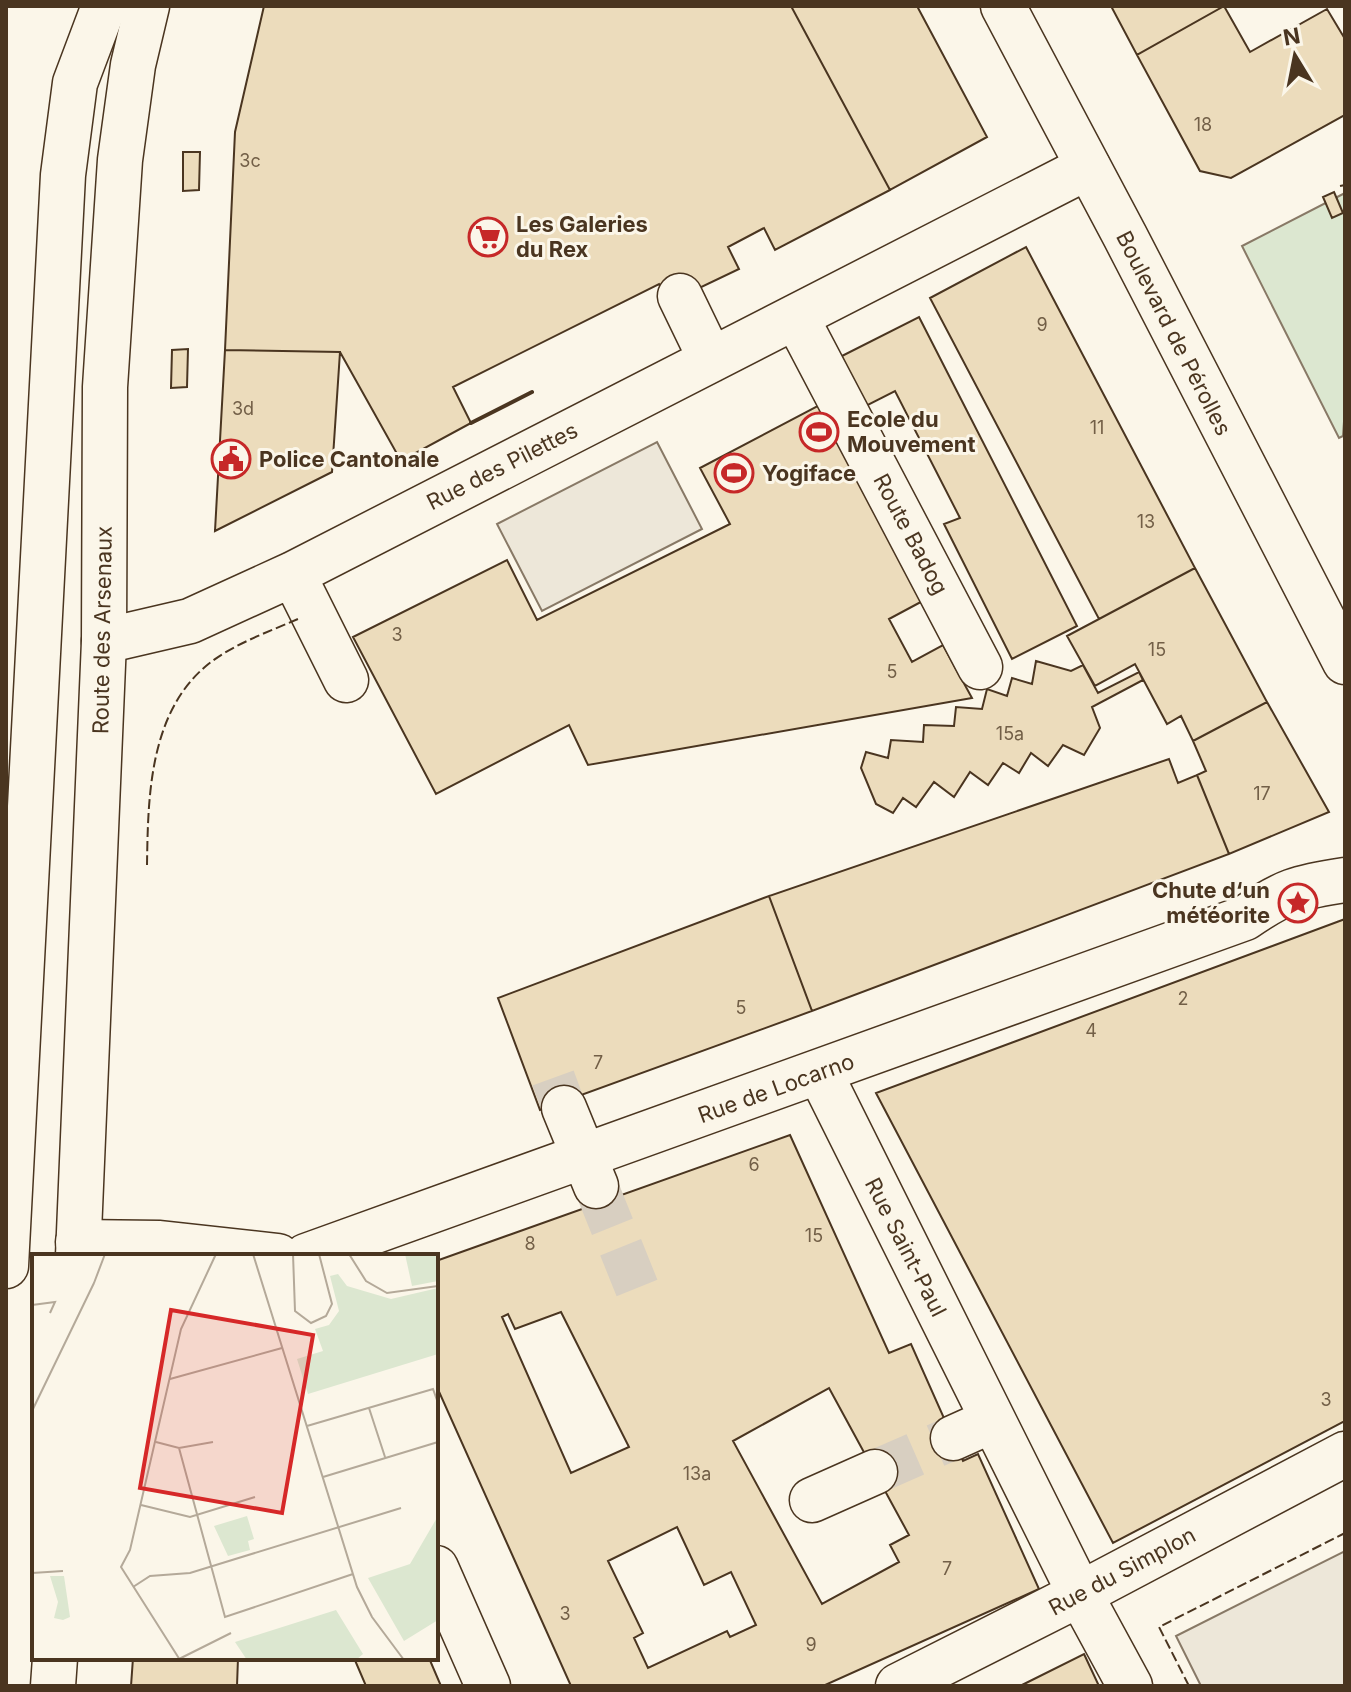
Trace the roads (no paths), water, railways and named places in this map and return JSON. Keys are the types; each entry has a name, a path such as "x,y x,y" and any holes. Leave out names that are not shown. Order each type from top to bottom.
{"street":[{"path":"6,1266 63,175 75,83 104,6"},
{"name":"Route des Arsenaux","path":"78,1249 104,641 105,387 120,160 133,65 147,6"},
{"name":"Boulevard de Pérolles","path":"1003,6 1345,662"},
{"name":"Rue des Pilettes","path":"104,641 190,621 293,574 1088,167"},
{"path":"680,296 711,360"},
{"name":"Route Badog","path":"796,317 980,667"},
{"path":"293,574 346,680"},
{"name":"Rue de Locarno","path":"312,1254 595,1163 820,1073 1245,918 1278,895 1305,886 1345,882"},
{"name":"Rue Saint-Paul","path":"820,1073 1080,1594 1130,1686"},
{"path":"564,1108 595,1163"},
{"path":"78,1249 160,1243 260,1254"},
{"path":"953,1438 993,1420"},
{"name":"Rue du Simplon","path":"898,1686 1345,1454"},
{"path":"812,1500 875,1472"},
{"path":"438,1573 488,1686"},
{"path":"53,1686 55,1660"}],"tunnel":[{"path":"553,1078 564,1108"},
{"path":"596,1186 637,1288"},
{"path":"875,1472 953,1438"}],"place":[{"name":"Les Galeries du Rex","path":"488,237"},
{"name":"Ecole du Mouvement","path":"819,432"},
{"name":"Police Cantonale","path":"231,459"},
{"name":"Yogiface","path":"734,473"},
{"name":"Chute d‘un météorite","path":"1298,903"}]}
